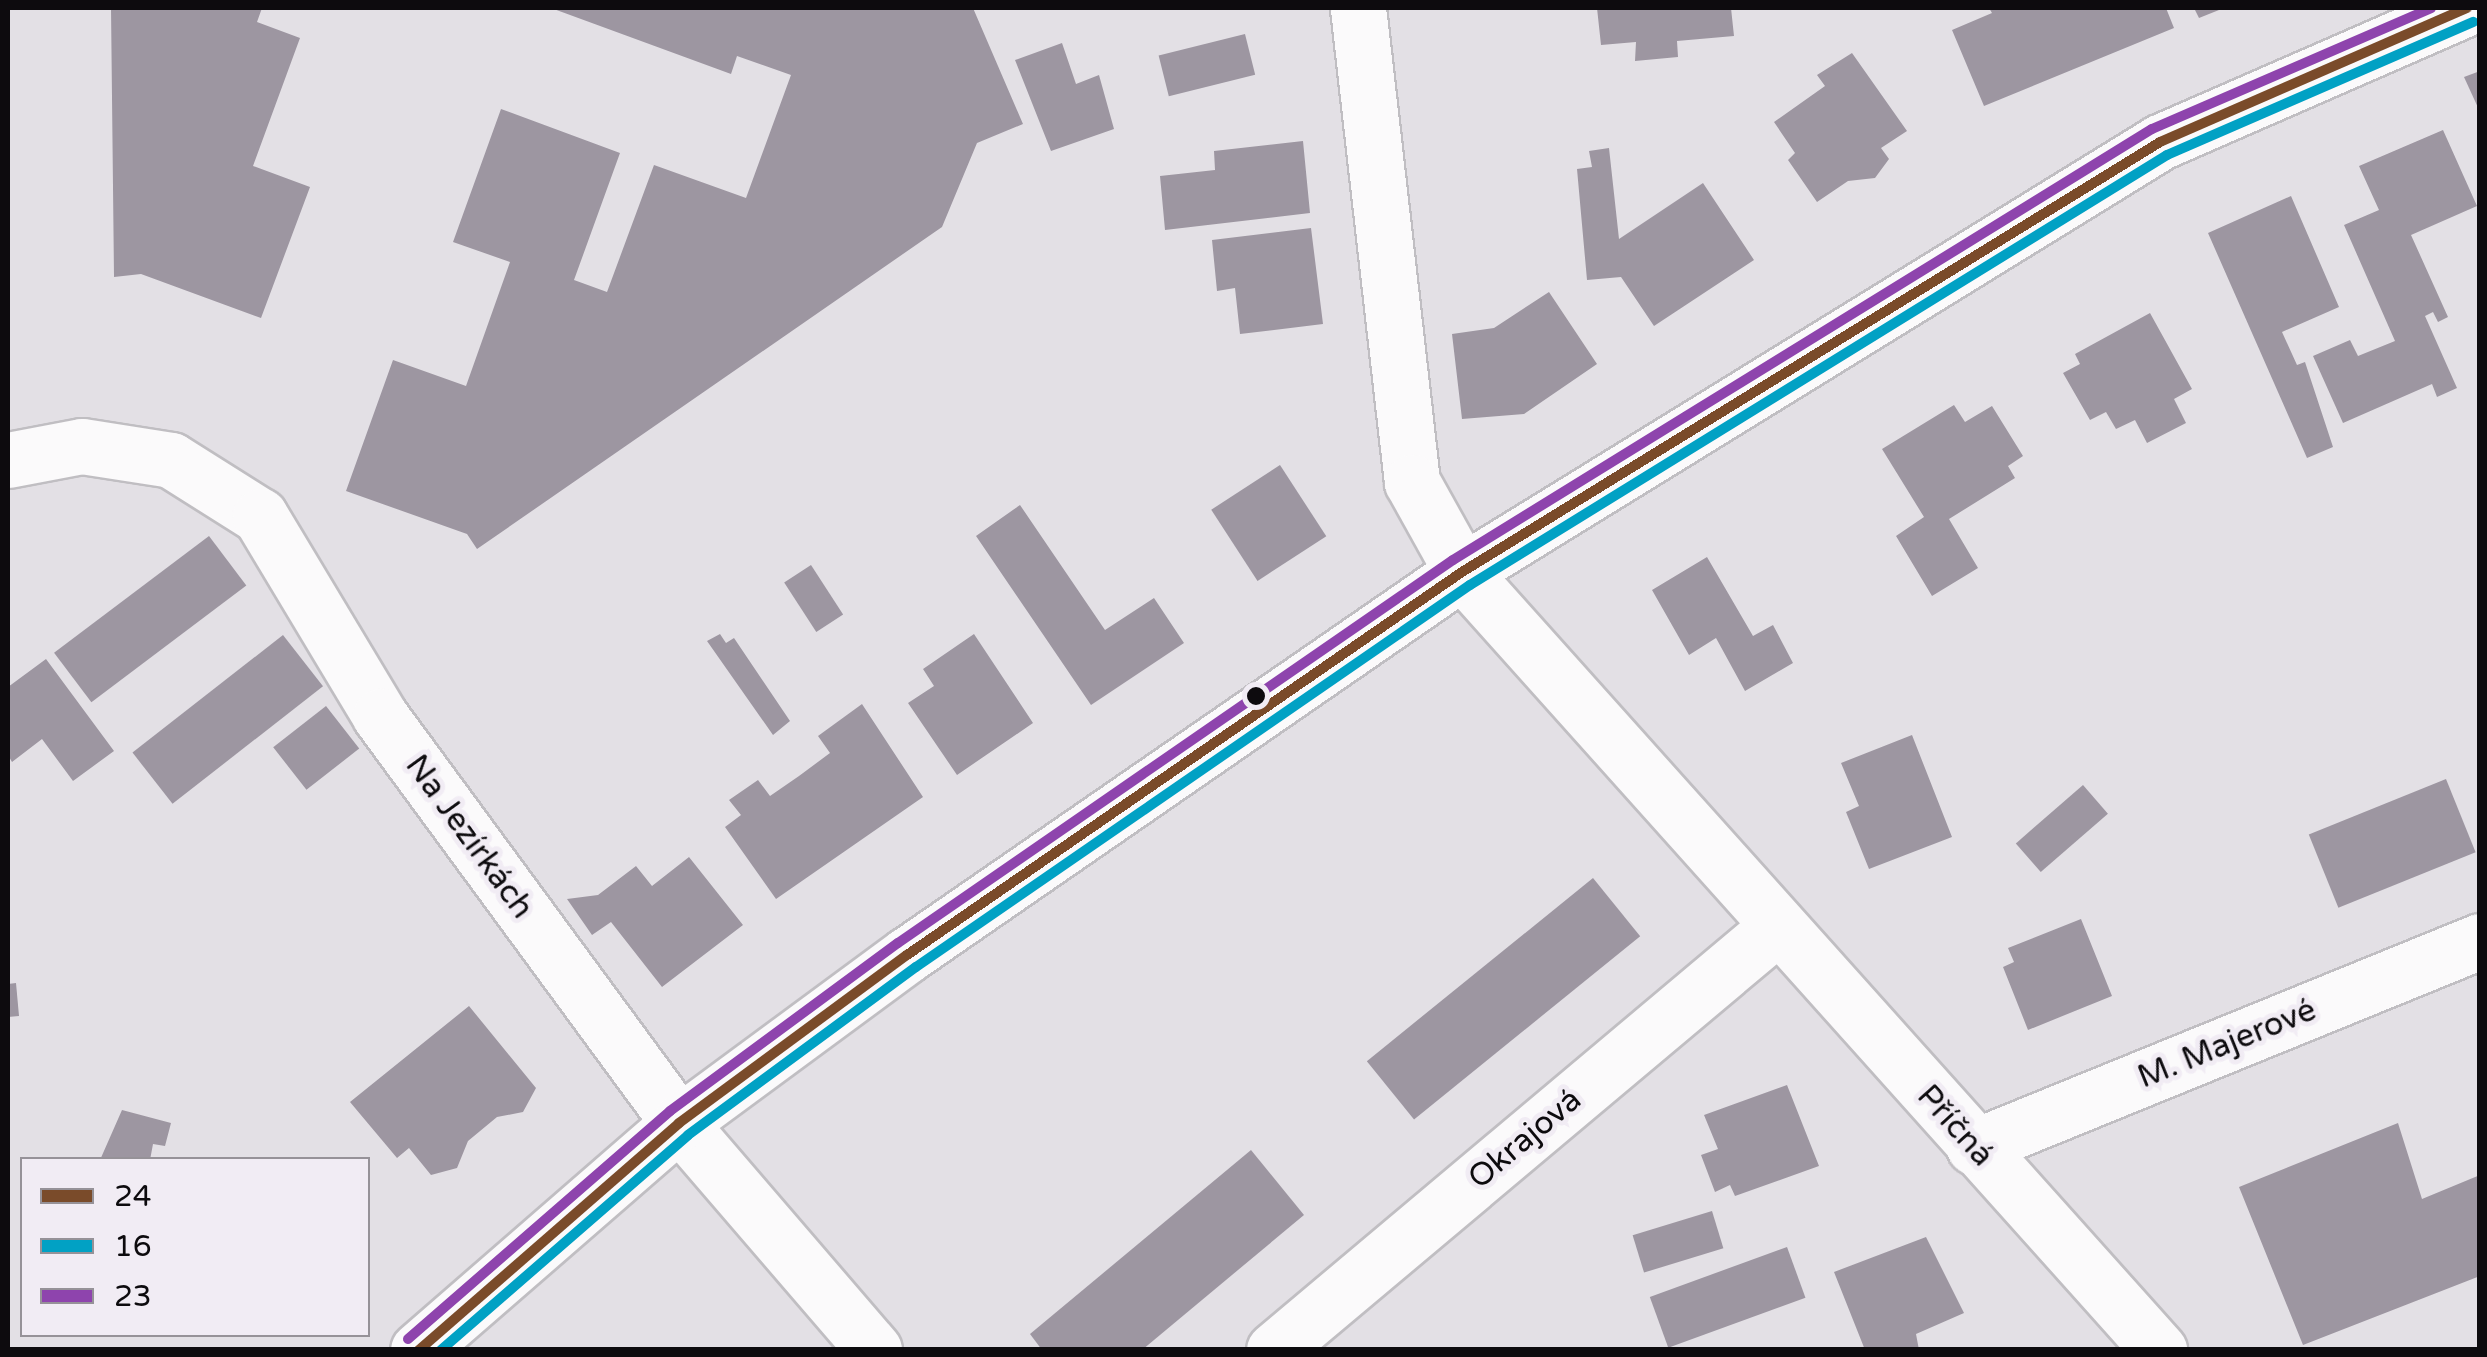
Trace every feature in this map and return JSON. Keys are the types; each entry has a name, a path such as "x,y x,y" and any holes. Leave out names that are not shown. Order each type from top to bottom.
{"street":[{"name":"Příčná","path":"1358,8 1412,482 1462,572 1776,928 2159,1350"},
{"path":"418,1350 679,1123 907,955 1462,572 2160,142 2466,8"},
{"name":"Na Jezírkách","path":"8,460 82,446 170,460 260,516 380,716 679,1123 874,1350"},
{"name":"Okrajová","path":"1274,1350 1776,928"},
{"name":"M. Majerové","path":"1974,1146 2480,941"}],"building":[{"path":"111,8 262,8 257,22 300,38 253,166 310,187 261,318 141,274 114,277"},
{"path":"551,8 973,8 1023,124 977,143 942,227 477,549 467,534 346,491 393,360 466,386 510,262 453,242 501,109 620,153 574,280 607,292 654,165 746,198 791,75 737,56 731,74"},
{"path":"1597,8 1731,8 1734,36 1677,41 1678,57 1635,61 1636,42 1601,45"},
{"path":"1989,8 2166,8 2174,28 1984,106 1952,30 1992,13"},
{"path":"2194,8 2224,8 2199,18"},
{"path":"1245,34 1255,75 1169,96 1159,56"},
{"path":"1062,43 1076,84 1099,75 1114,129 1051,151 1015,60"},
{"path":"1852,53 1907,131 1881,148 1889,159 1875,178 1848,181 1817,202 1788,160 1795,153 1774,122 1825,86 1817,75"},
{"path":"2480,71 2480,112 2464,77"},
{"path":"2443,130 2477,206 2411,235 2448,317 2438,322 2433,312 2425,316 2457,388 2437,397 2432,384 2343,423 2313,356 2350,340 2358,356 2395,341 2344,225 2379,210 2359,166"},
{"path":"1303,141 1310,213 1165,230 1160,176 1215,170 1214,151"},
{"path":"1609,148 1619,239 1703,183 1754,260 1654,326 1621,277 1587,280 1577,169 1592,167 1589,151"},
{"path":"2291,196 2339,307 2282,332 2297,365 2305,362 2333,447 2307,458 2208,233"},
{"path":"1311,228 1323,324 1240,334 1235,288 1217,291 1212,240"},
{"path":"1549,292 1597,364 1524,414 1462,419 1452,334 1494,328"},
{"path":"2150,313 2192,389 2174,399 2186,423 2147,443 2135,420 2116,429 2106,412 2090,420 2063,373 2080,364 2075,354"},
{"path":"1954,405 1965,422 1992,406 2023,456 2008,466 2015,478 1949,519 1978,568 1932,596 1896,536 1924,517 1882,449"},
{"path":"1280,465 1326,536 1258,581 1211,510"},
{"path":"1020,505 1105,630 1154,598 1184,643 1091,705 976,536"},
{"path":"209,536 246,586 91,702 54,653"},
{"path":"1707,557 1753,636 1773,625 1793,663 1745,691 1716,638 1689,655 1652,590"},
{"path":"811,565 843,614 816,632 784,582"},
{"path":"720,634 726,643 734,638 790,721 773,735 707,641"},
{"path":"974,634 1033,723 957,775 908,703 934,686 923,669"},
{"path":"283,635 323,686 173,804 132,753"},
{"path":"46,659 114,751 73,781 42,739 12,762 8,755 8,687"},
{"path":"862,704 923,797 776,899 725,827 741,815 729,800 758,780 770,796 799,776 830,753 818,736"},
{"path":"326,706 359,749 306,790 273,747"},
{"path":"1912,735 1952,837 1869,869 1846,812 1859,806 1841,763"},
{"path":"2446,779 2476,852 2338,908 2309,834"},
{"path":"2083,785 2108,814 2041,872 2016,843"},
{"path":"689,857 743,925 662,987 611,922 592,935 567,899 598,895 636,866 652,886"},
{"path":"1593,878 1640,936 1414,1119 1367,1061"},
{"path":"2081,919 2112,996 2028,1030 2003,967 2014,962 2008,948"},
{"path":"16,983 19,1016 8,1017 8,984"},
{"path":"469,1006 536,1088 523,1112 497,1117 468,1141 457,1168 431,1175 409,1148 397,1158 350,1102"},
{"path":"1787,1085 1819,1166 1735,1196 1730,1185 1715,1192 1701,1155 1718,1149 1704,1115"},
{"path":"122,1110 171,1123 165,1146 153,1144 151,1157 101,1157"},
{"path":"2398,1123 2422,1199 2480,1175 2480,1276 2303,1345 2239,1187"},
{"path":"1251,1150 1304,1215 1142,1350 1042,1350 1030,1334"},
{"path":"1712,1211 1723,1248 1644,1273 1633,1235"},
{"path":"1926,1237 1964,1313 1916,1334 1919,1350 1865,1350 1834,1272"},
{"path":"1787,1247 1805,1298 1668,1348 1650,1297"}],"transit line":[{"name":"23","path":"408,1339 670,1111 898,943 1453,560 2152,129 2431,8"},
{"name":"24","path":"419,1350 679,1123 907,955 1462,572 2160,142 2467,8"},
{"name":"16","path":"441,1350 688,1135 916,967 1470,585 2167,155 2473,22"}]}
